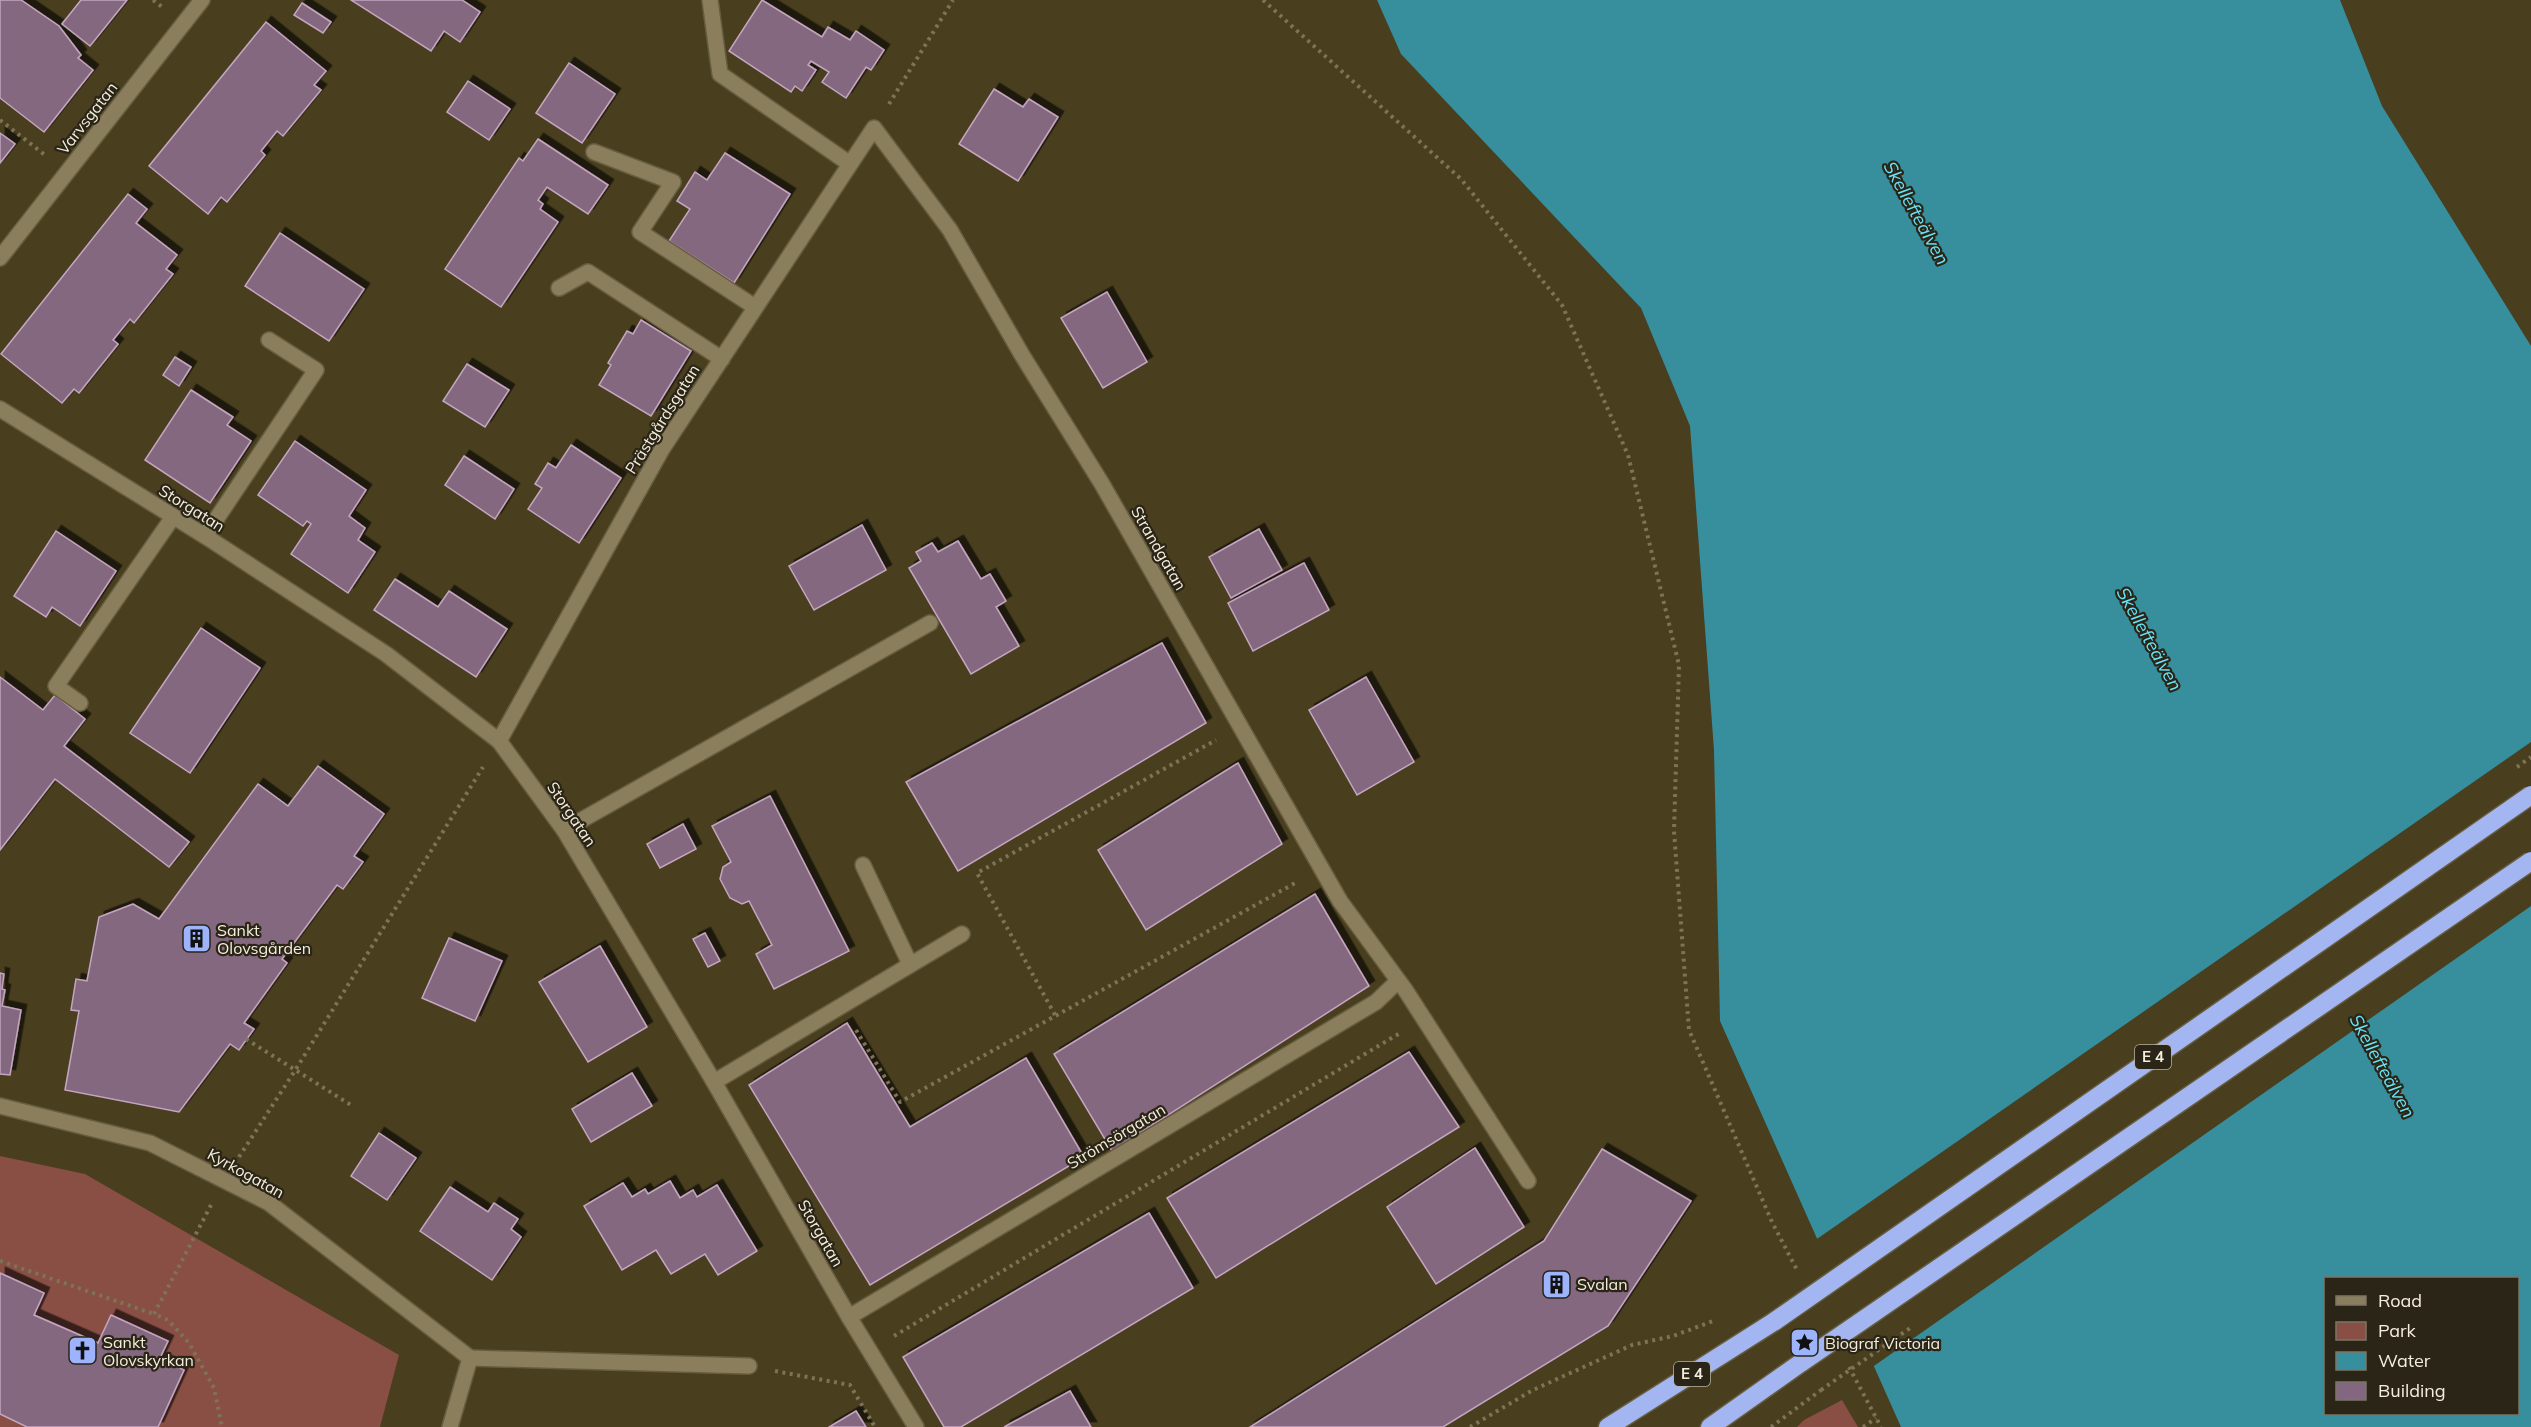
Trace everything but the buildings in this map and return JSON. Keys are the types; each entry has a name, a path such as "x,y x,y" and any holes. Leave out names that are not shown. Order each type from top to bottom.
{"highway":[{"name":"E 4","path":"1608,1427 1775,1321 2531,795"},
{"path":"1710,1427 2531,861"}],"street":[{"name":"Varvsgatan","path":"0,258 202,0"},
{"path":"710,0 720,74 850,164"},
{"name":"Prästgårdsgatan","path":"499,741 662,449 874,128"},
{"name":"Strandgatan","path":"874,128 950,230 1022,355 1102,484 1340,901 1402,986 1528,1181"},
{"path":"594,152 673,182 640,232 756,307"},
{"path":"559,288 588,272 722,359"},
{"path":"205,536 316,370 269,340"},
{"name":"Storgatan","path":"0,408 205,536 386,654 499,741 564,830 714,1082 849,1317 916,1427"},
{"path":"80,703 56,686 173,517"},
{"path":"564,830 930,623"},
{"path":"863,865 910,964"},
{"path":"714,1082 962,934"},
{"name":"Strömsörgatan","path":"849,1317 1402,986"},
{"name":"Kyrkogatan","path":"0,1106 150,1143 269,1203 470,1359"},
{"path":"450,1427 470,1359 749,1366"}],"path":[{"path":"874,128 953,0"},
{"path":"1263,0 1461,179 1563,305 1628,455 1679,665 1674,831 1689,1030 1772,1222 1799,1274"},
{"path":"0,120 67,172"},
{"path":"1055,1015 976,873 1240,727"},
{"path":"154,1314 224,1179 296,1069 499,741"},
{"path":"841,1005 900,1102 1322,869"},
{"path":"870,1351 1424,1019"},
{"path":"246,1039 351,1105"},
{"path":"0,1261 168,1320 189,1343 214,1388 222,1427"},
{"path":"1470,1427 1533,1390 1593,1362 1632,1345 1673,1336 1725,1315"},
{"path":"749,1366 850,1385 875,1427"},
{"path":"1848,1366 1881,1427"},
{"path":"1771,1427 1821,1390"},
{"path":"1863,1427 1876,1418"}],"green space":[{"path":"0,1156 85,1174 399,1355 380,1427 0,1427"},
{"path":"1842,1400 1858,1427 1797,1427 1804,1420"}],"water":[{"name":"Skellefteälven","path":"1377,0 2340,0 2382,106 2531,346 2531,1427 1901,1427 1720,1021 1714,750 1690,426 1641,308 1401,54"}],"pier":[{"path":"2531,742 2531,906 1871,1368 1814,1241"}],"place":[{"name":"Sankt Olovsgården","path":"196,939"},
{"name":"Svalan","path":"1556,1284"},
{"name":"Biograf Victoria","path":"1804,1343"},
{"name":"Sankt Olovskyrkan","path":"82,1351"}]}
